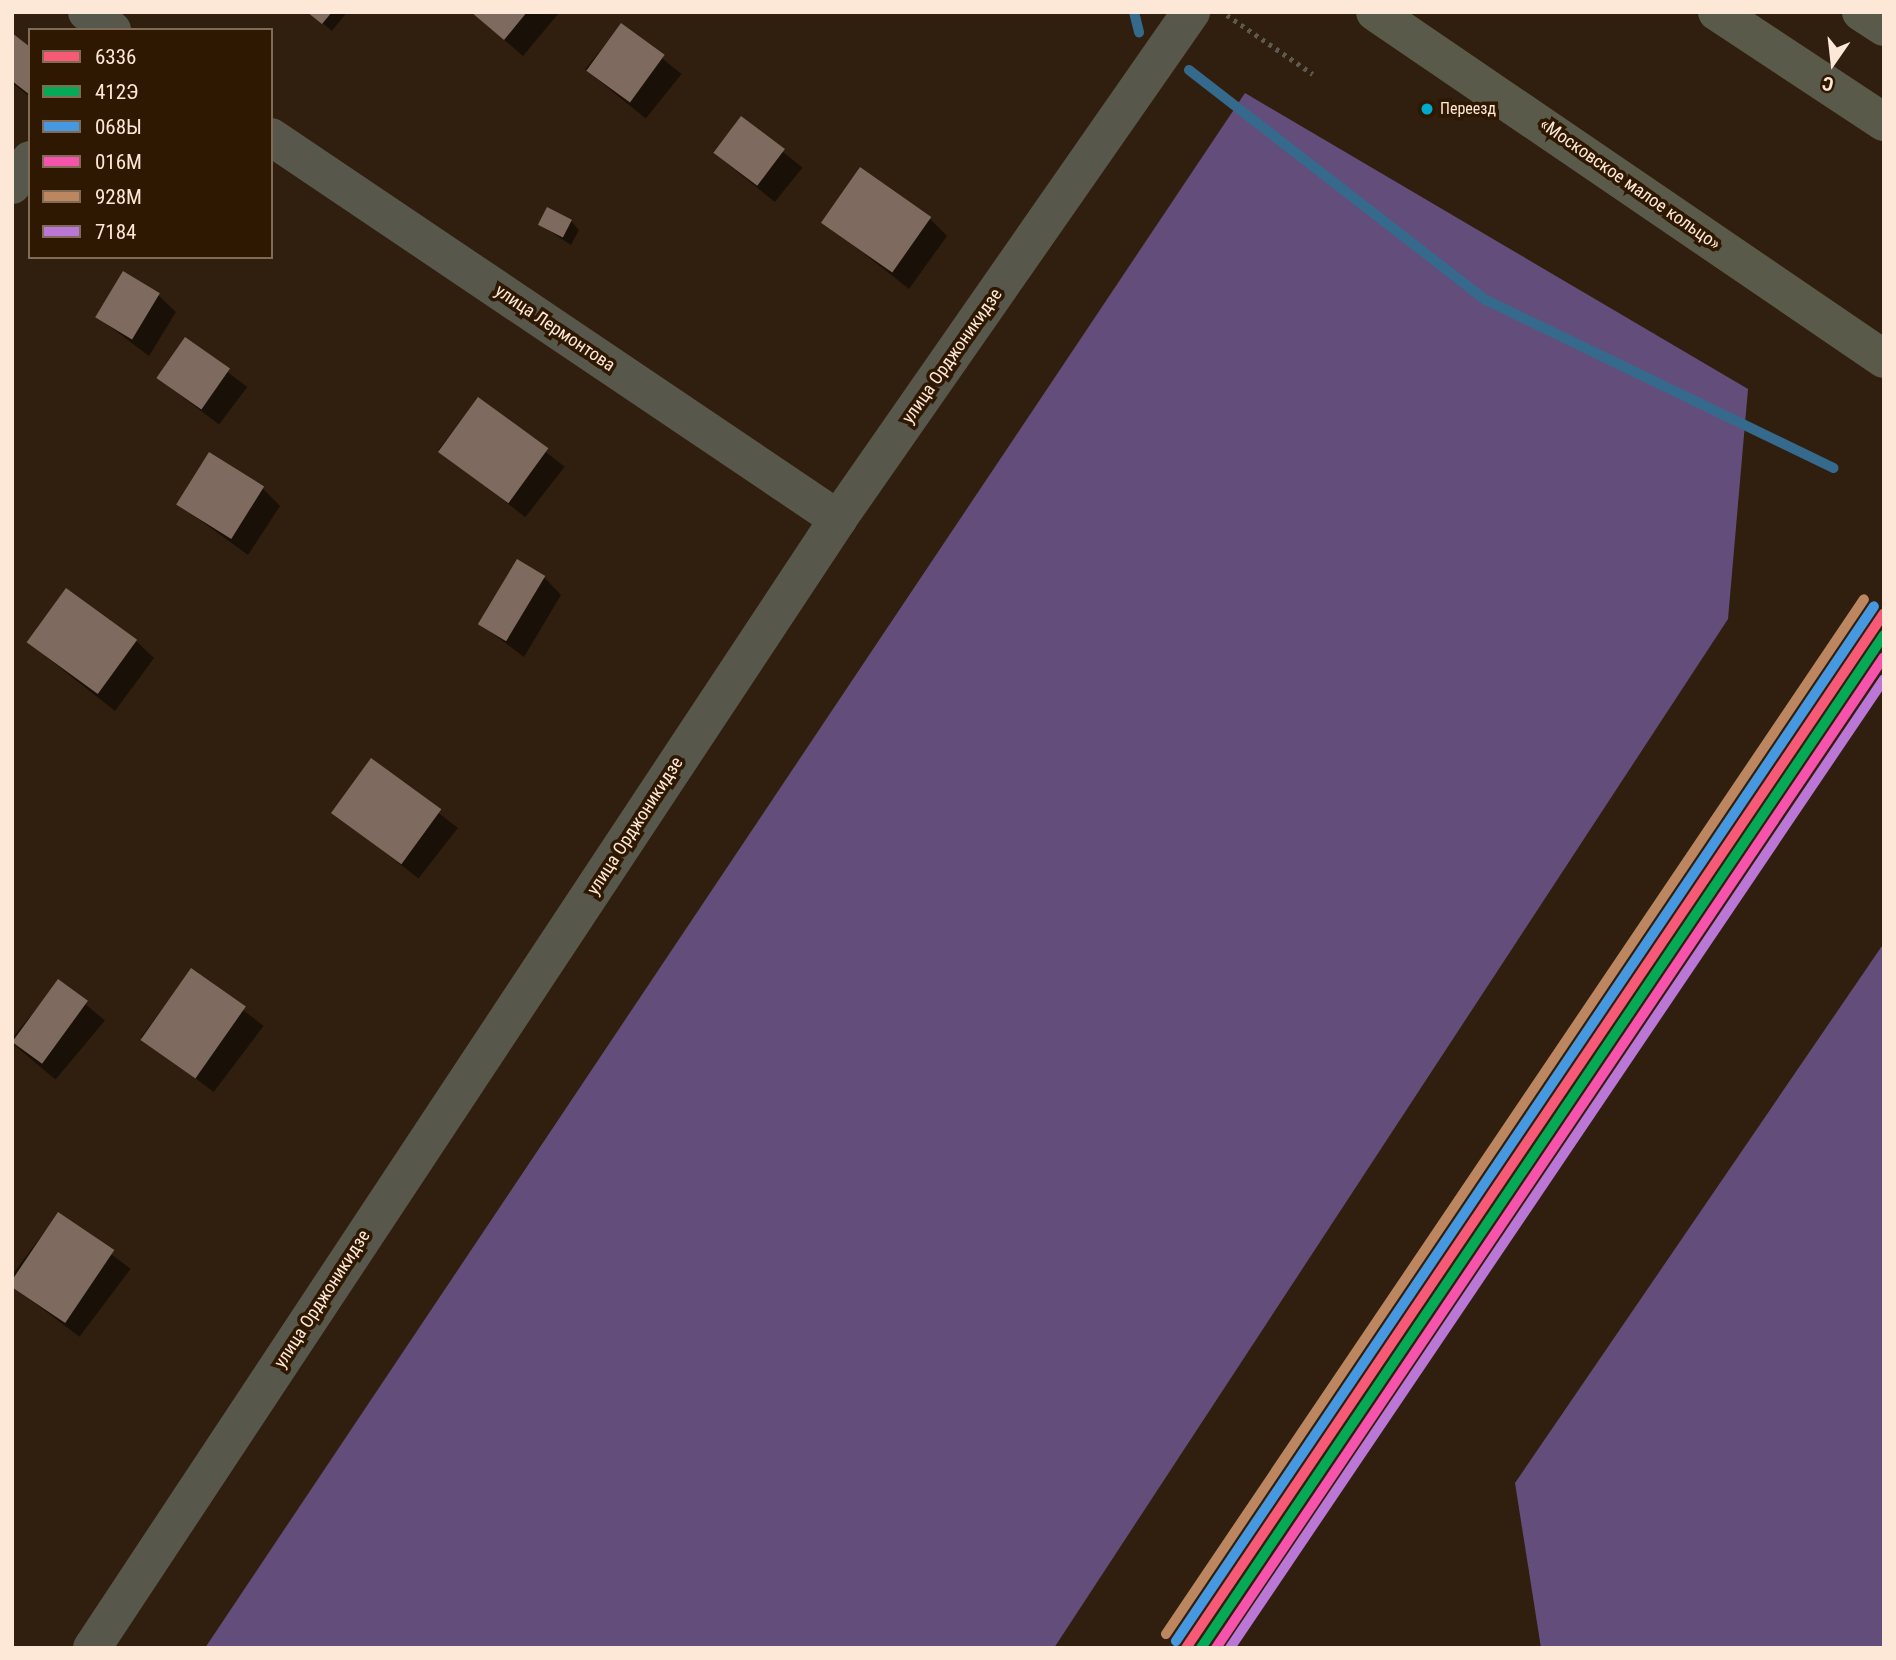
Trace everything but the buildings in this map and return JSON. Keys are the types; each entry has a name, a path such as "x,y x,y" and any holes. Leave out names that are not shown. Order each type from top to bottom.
{"highway":[{"name":"«Московское малое кольцо»","path":"1375,12 1884,359"},
{"path":"1717,12 1884,122"},
{"path":"1861,12 1884,27"}],"street":[{"path":"87,12 109,28"},
{"name":"улица Орджоникидзе","path":"92,1648 838,519 1191,12"},
{"name":"улица Лермонтова","path":"273,138 838,519"},
{"path":"12,186 28,163"}],"path":[{"path":"1224,12 1313,74"}],"shaded area":[{"path":"1245,93 1748,389 1728,619 1054,1648 205,1648"},
{"path":"1884,943 1884,1648 1541,1648 1515,1483"}],"waterway":[{"path":"1134,12 1139,32"},
{"path":"1189,70 1486,300 1833,468"}],"transit line":[{"name":"928М","path":"1166,1634 1864,599"},
{"name":"068Ы","path":"1176,1641 1874,606"},
{"name":"6336","path":"1186,1648 1884,613"},
{"name":"412Э","path":"1201,1648 1884,635"},
{"name":"016М","path":"1216,1648 1884,657"},
{"name":"7184","path":"1230,1648 1884,679"}],"place":[{"name":"Переезд","path":"1427,109"}]}
